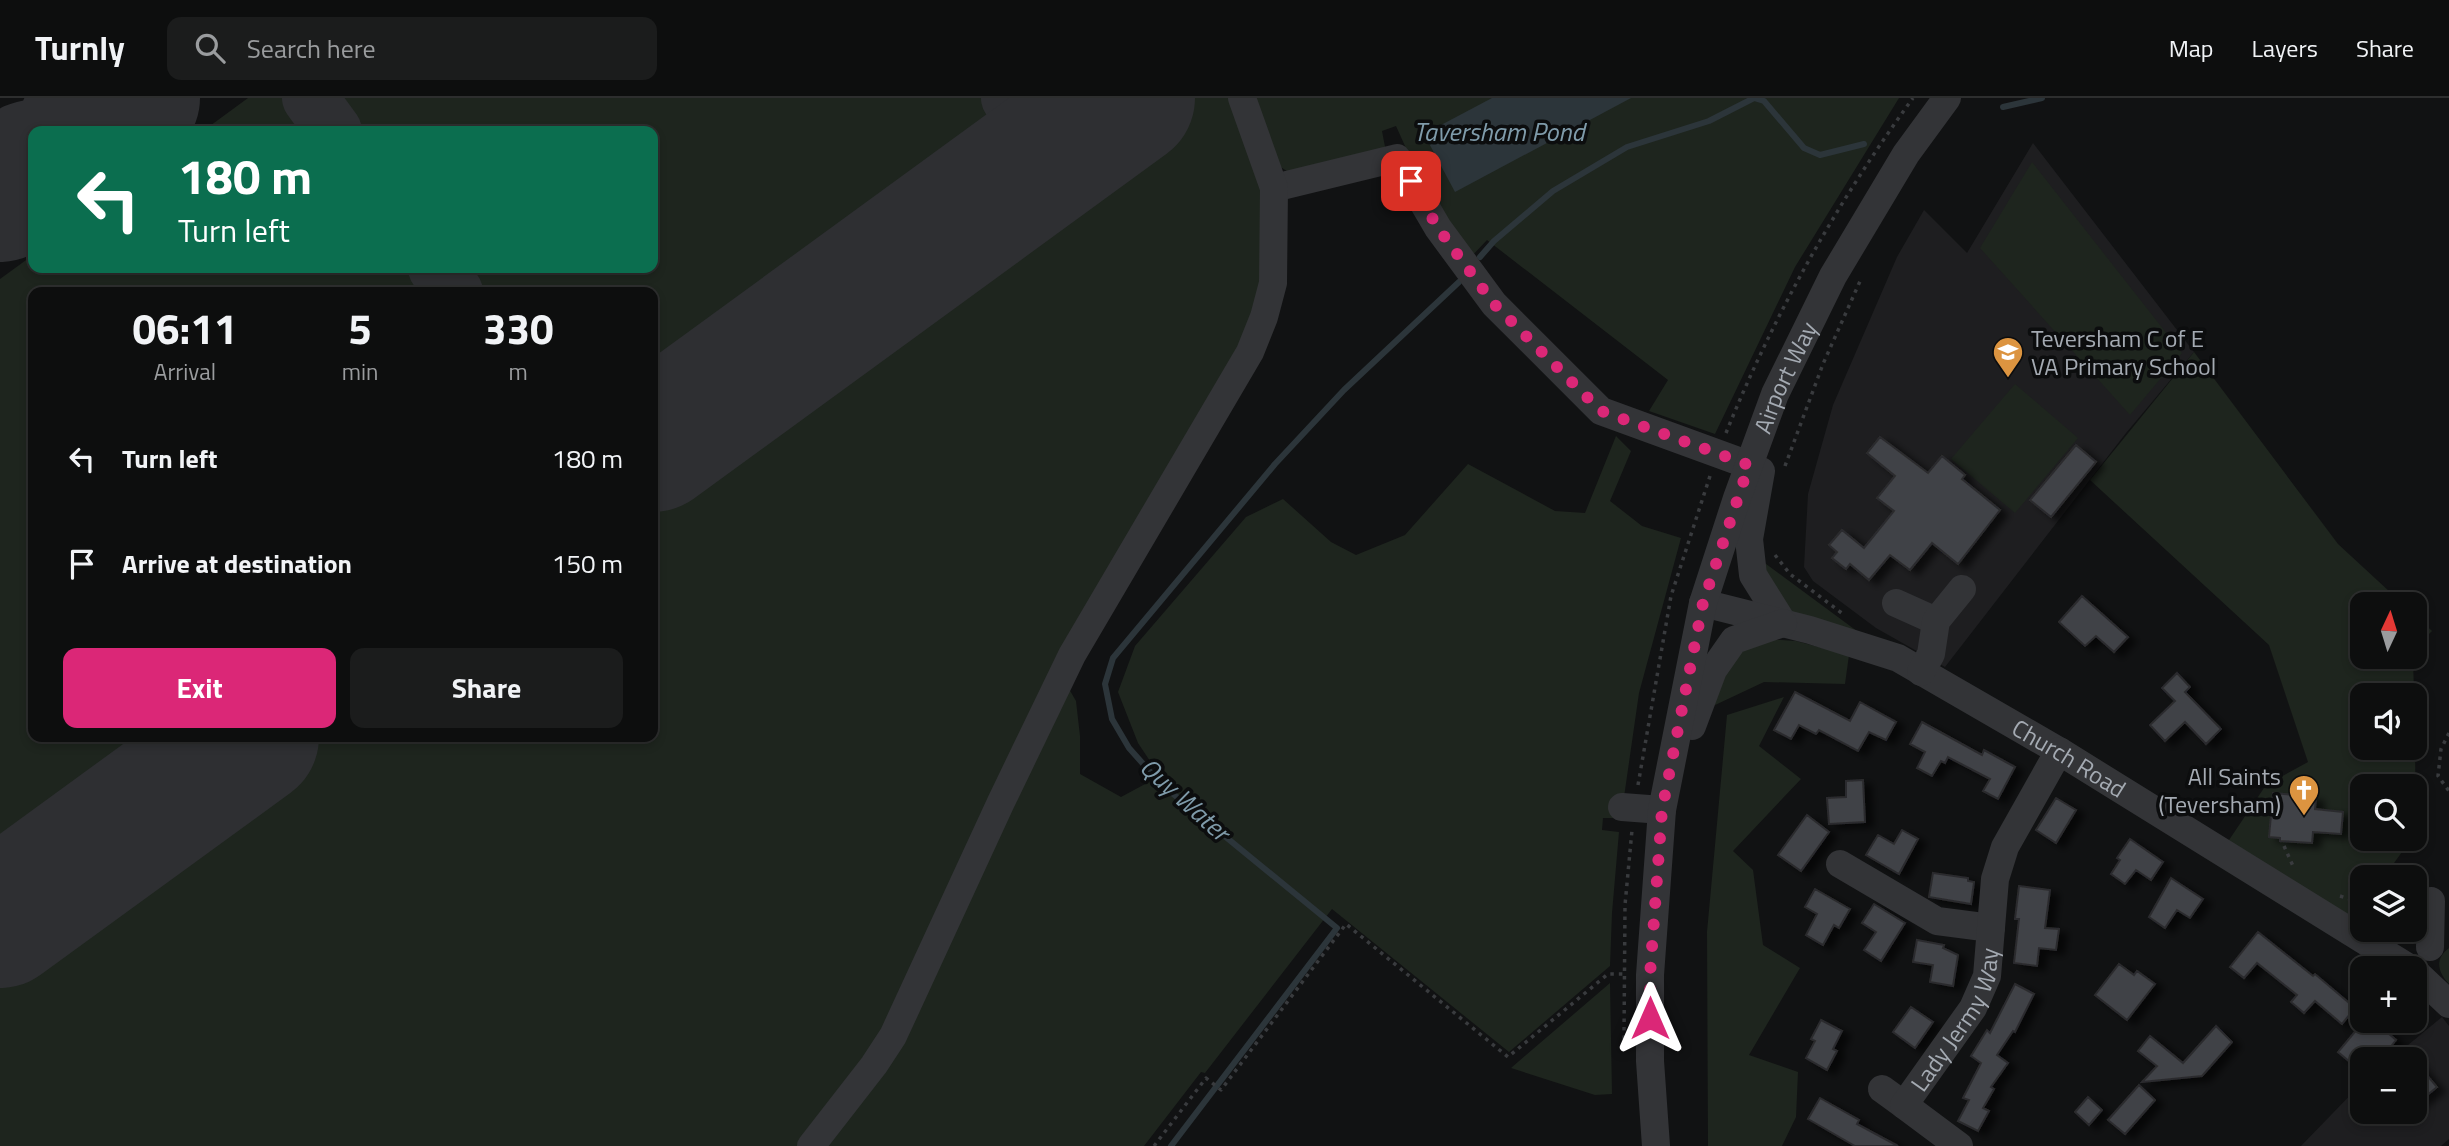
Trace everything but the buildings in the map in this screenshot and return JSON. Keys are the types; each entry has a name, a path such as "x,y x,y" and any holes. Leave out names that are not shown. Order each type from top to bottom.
{"street":[{"path":"811,1146 893,1036 1000,802 1072,655 1250,352 1264,317 1273,283 1274,188 1242,98"},
{"name":"Airport Way","path":"1656,1146 1650,1061 1650,975 1662,810 1703,603 1775,394 1833,276 1906,154 1947,98"},
{"path":"1274,188 1397,158 1438,228 1494,304 1601,411 1749,465"},
{"path":"1622,807 1662,810 1713,670 1734,640 1783,623 1753,575 1749,539 1775,394"},
{"path":"1921,672 1931,654 1937,621 1962,589"},
{"name":"Church Road","path":"1703,603 1783,623 1898,658 2059,751 2390,956"},
{"path":"1896,603 1937,621"},
{"name":"Lady Jermy Way","path":"1958,1146 1893,1097 1973,1008 1987,976 1995,879 2005,847 2059,751"},
{"name":"Lady Jermy Way","path":"1840,864 1937,921 1990,928"},
{"path":"2431,901 2427,957 2449,1004"}],"path":[{"path":"1781,478 1823,364 1865,271"},
{"path":"1773,552 1790,574 1848,617"},
{"path":"2449,733 2441,749 2438,776 2449,792"},
{"path":"1154,1146 1206,1078 1221,1090 1346,924 1508,1057 1608,974 1623,974"}],"shaded area":[{"path":"248,98 1236,98 1262,170 1259,319 895,1022 803,1146 0,1146 0,279 28,259 28,273 658,273 658,126 210,126"},
{"path":"1248,98 1899,98 1795,267 1715,434 1649,411 1668,380 1487,240 1470,258 1423,186 1396,126 1382,131 1386,152 1292,174 1277,165"},
{"name":"Teversham C of E VA Primary School","path":"2033,143 2194,352 2126,433 1945,667 1876,628 1813,581 1804,567 1808,494 1833,405 1897,257 1924,210 1967,253"},
{"path":"2032,162 2182,353 2130,415 1980,248"},
{"path":"2194,352 2338,544 2390,592 2350,592 2350,669 2413,669 2414,683 2350,683 2350,760 2415,760 2415,774 2350,774 2350,851 2403,851 2393,865 2350,865 2350,917 2227,843 2266,785 2308,762 2269,645 2090,480"},
{"path":"2015,384 2078,438 2015,513 1951,459"},
{"path":"1616,436 1631,451 1610,501 1642,526 1681,538 1639,693 1621,818 1603,818 1602,830 1619,832 1610,966 1509,1052 1332,909 1205,1073 1201,1072 1144,1146 818,1146 882,1066 1065,682 1076,701 1080,774 1121,797 1160,776 1138,743 1118,692 1135,646 1246,517 1283,499 1331,542 1356,555 1405,535 1468,464 1555,511 1585,513"},
{"path":"1762,561 1865,637 1796,615 1776,600"},
{"path":"1767,639 1796,641 1849,655 1845,684 1764,682 1713,706 1725,672 1735,657 1753,644"},
{"path":"1784,697 1759,746 1801,779 1733,851 1753,870 1763,945 1800,968 1749,1055 1798,1072 1796,1117 1782,1146 1708,1146 1707,932 1727,715"},
{"path":"2449,948 2449,984 2439,966 2441,957"},
{"path":"1610,983 1612,1094 1595,1095 1511,1068"},
{"path":"2442,1017 2449,1026 2449,1139 2441,1146 2301,1146 2350,1095 2350,1124 2427,1124 2427,1047 2406,1047 2423,1033 2427,1033 2427,1029"}],"water":[{"name":"Taversham Pond","path":"1492,98 1631,98 1455,192 1424,134"}],"waterway":[{"name":"Quy Water","path":"1480,257 1494,241 1553,191 1627,147 1709,121 1754,98 1764,101 1804,148 1820,155 1864,144"},
{"name":"Quy Water","path":"2003,107 2042,98"},
{"name":"Quy Water","path":"1171,1146 1337,928 1161,784 1129,748 1112,719 1105,684 1113,658 1275,464 1344,390 1459,282"}],"taxiway":[{"path":"310,98 330,126"},
{"path":"1009,98 1047,155"},
{"path":"440,273 451,287"}],"runway":[{"path":"92,126 131,98"},
{"path":"658,439 1126,98"},
{"path":"0,193 28,173"},
{"path":"0,919 243,742"}],"place":[{"name":"Teversham C of E VA Primary School","path":"2008,379"},
{"name":"All Saints (Teversham)","path":"2304,817"}],"route":[{"path":"1411,181 1438,228 1494,304 1601,411 1749,465 1703,603 1662,810 1650,975 1650,1018"}]}
